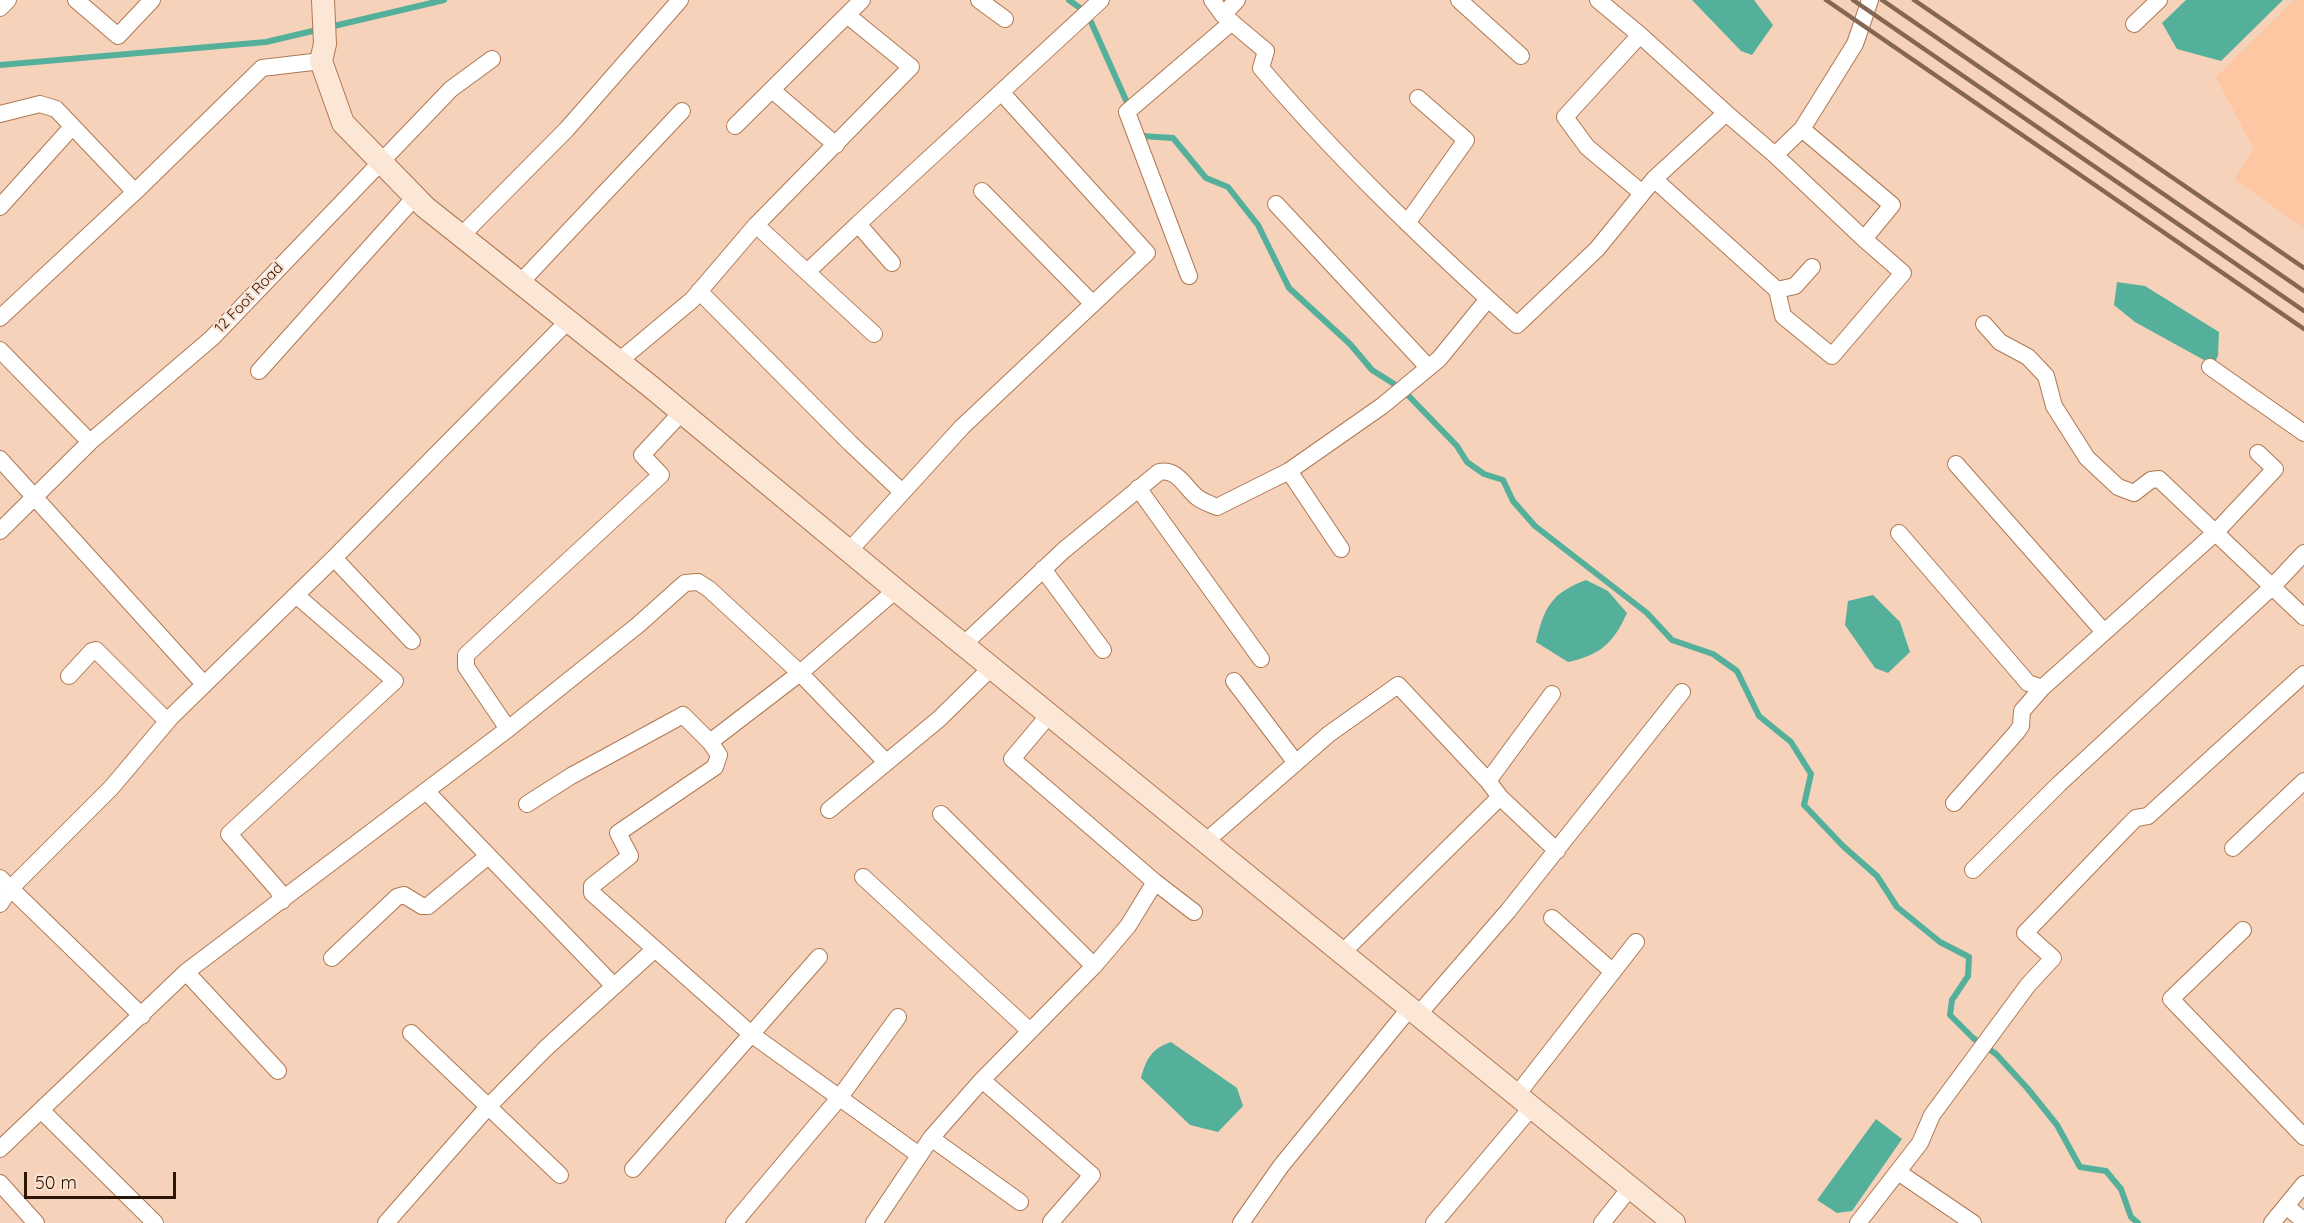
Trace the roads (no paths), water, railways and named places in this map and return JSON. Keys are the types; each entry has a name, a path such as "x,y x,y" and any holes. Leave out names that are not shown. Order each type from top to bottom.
{"street":[{"path":"0,8 8,0"},
{"path":"76,0 118,36 152,0"},
{"path":"461,236 567,129 680,0"},
{"path":"735,126 862,0"},
{"path":"979,0 1005,19"},
{"path":"807,272 1101,0"},
{"path":"1212,0 1228,19 1266,51 1261,68 1310,126 1407,223 1517,325 1597,249 1654,179 1726,113"},
{"path":"1189,276 1128,112 1228,19 1237,0"},
{"path":"1459,0 1521,56"},
{"path":"1598,0 1775,155 1903,273 1832,356 1783,316 1777,290 1654,179"},
{"path":"1775,155 1802,129 1855,44 1870,0"},
{"path":"2134,24 2159,0"},
{"path":"619,362 699,291 756,225 911,67 847,15"},
{"path":"0,318 135,192 262,68 323,32 343,123 415,197 682,412 1413,1013 1674,1223"},
{"path":"1640,35 1565,117 1587,147 1642,193"},
{"name":"12 Foot Road","path":"0,531 90,442 212,338 379,161 451,89 492,59"},
{"path":"772,90 836,145"},
{"path":"849,551 962,427 1146,253 1002,93"},
{"path":"1407,223 1466,140 1419,98"},
{"path":"0,114 40,104 56,109 135,192"},
{"path":"520,283 682,111"},
{"path":"0,207 72,127"},
{"path":"1802,129 1892,205 1864,239"},
{"path":"982,191 1093,304"},
{"path":"259,371 415,197"},
{"path":"1276,204 1428,367"},
{"path":"858,224 892,263"},
{"path":"756,225 874,334"},
{"path":"1777,290 1795,286 1812,267"},
{"path":"699,291 902,492"},
{"path":"963,645 1043,569 1159,472 1168,470 1174,473 1197,497 1217,507 1289,471 1382,405 1439,359 1488,299"},
{"path":"0,904 6,883 111,788 167,721 334,558 568,321"},
{"path":"1984,324 2000,342 2028,357 2046,376 2054,406 2087,458 2118,487 2134,493 2151,480 2159,479 2304,617"},
{"path":"0,350 90,442"},
{"path":"2210,368 2304,433"},
{"path":"508,729 466,667 466,655 661,475 642,455 682,412"},
{"path":"1954,803 2016,733 2021,726 2022,711 2042,688 2215,533 2275,469 2258,453"},
{"path":"0,459 204,684"},
{"path":"1956,464 2104,632"},
{"path":"1289,471 1341,549"},
{"path":"1138,488 1261,659"},
{"path":"1899,533 2028,683 2042,688"},
{"path":"1973,870 2059,784 2272,587 2304,553"},
{"path":"334,558 412,641"},
{"path":"1043,569 1103,650"},
{"path":"0,1149 186,972 508,729 685,583 698,582 709,589 800,673 885,761"},
{"path":"710,742 800,673 896,590"},
{"path":"282,901 278,890 229,834 395,681 296,595"},
{"path":"69,676 92,651 96,650 167,721"},
{"path":"829,810 885,761 939,719 991,668"},
{"path":"1858,1223 1920,1143 1932,1115 2028,985 2053,958 2025,933 2136,818 2148,816 2304,674"},
{"path":"1234,681 1296,763"},
{"path":"1205,842 1329,734 1398,685 1488,781 1500,797 1557,851"},
{"path":"1241,1223 1281,1167 1413,1013 1557,851 1682,692"},
{"path":"1488,781 1552,694"},
{"path":"527,804 571,776 683,715 710,742 719,755 719,761 715,767 620,831 618,836 630,855 591,889 595,896 752,1034 919,1155"},
{"path":"1049,715 1012,759 1155,882 1194,912"},
{"path":"2233,848 2304,781"},
{"path":"426,791 614,986"},
{"path":"1341,954 1500,797"},
{"path":"941,814 1094,966"},
{"path":"332,958 397,897 404,895 422,906 428,906 488,856"},
{"path":"863,878 1030,1031"},
{"path":"874,1223 931,1138 982,1080 1094,966 1128,926 1155,882"},
{"path":"6,883 142,1016"},
{"path":"1552,918 1612,972"},
{"path":"2243,930 2171,999 2304,1137"},
{"path":"1434,1223 1523,1102 1612,972 1636,942"},
{"path":"386,1223 487,1108 546,1048 655,949"},
{"path":"633,1169 819,957"},
{"path":"186,972 278,1071"},
{"path":"734,1223 840,1097 898,1017"},
{"path":"411,1033 487,1108 560,1175"},
{"path":"982,1080 1092,1175 1051,1222"},
{"path":"41,1110 155,1223"},
{"path":"931,1138 1020,1202"},
{"path":"1898,1172 1973,1223"},
{"path":"0,1183 36,1223"},
{"path":"2272,1223 2304,1184"},
{"path":"1602,1223 1630,1188"},
{"path":"2286,1206 2304,1221"}],"water":[{"path":"1692,0 1754,0 1773,25 1752,55 1741,51"},
{"path":"2186,0 2283,0 2221,61 2177,49 2162,23"},
{"path":"2117,282 2145,286 2219,332 2218,356 2213,365 2135,322 2114,305"},
{"path":"1586,580 1608,591 1627,613 1616,633 1604,647 1589,656 1568,662 1536,642 1542,620 1551,603 1565,590"},
{"path":"1873,595 1900,622 1910,652 1888,673 1875,668 1845,625 1848,601"},
{"path":"1171,1042 1237,1088 1243,1106 1218,1132 1190,1125 1141,1078 1145,1065 1154,1051"},
{"path":"1876,1119 1902,1139 1852,1211 1837,1213 1817,1200"}],"waterway":[{"path":"0,65 266,42 444,0"},
{"path":"1069,0 1087,13 1129,107"},
{"path":"1141,133 1142,136 1173,138 1206,178 1228,187 1258,225 1289,288 1350,344 1372,370 1402,389 1457,446 1467,462 1484,474 1503,480 1513,501 1535,526 1647,613 1672,640 1713,654 1737,671 1759,716 1791,742 1811,774 1804,805 1843,846 1877,876 1897,907 1940,942 1969,957 1968,976 1952,1000 1950,1015 1973,1038 1996,1054 2028,1089 2057,1125 2080,1167 2106,1171 2121,1189 2131,1217 2138,1223"}],"railway":[{"path":"1826,0 2304,329"},
{"path":"1853,0 2304,311"},
{"path":"1882,0 2304,291"},
{"path":"1914,0 2304,268"}]}
